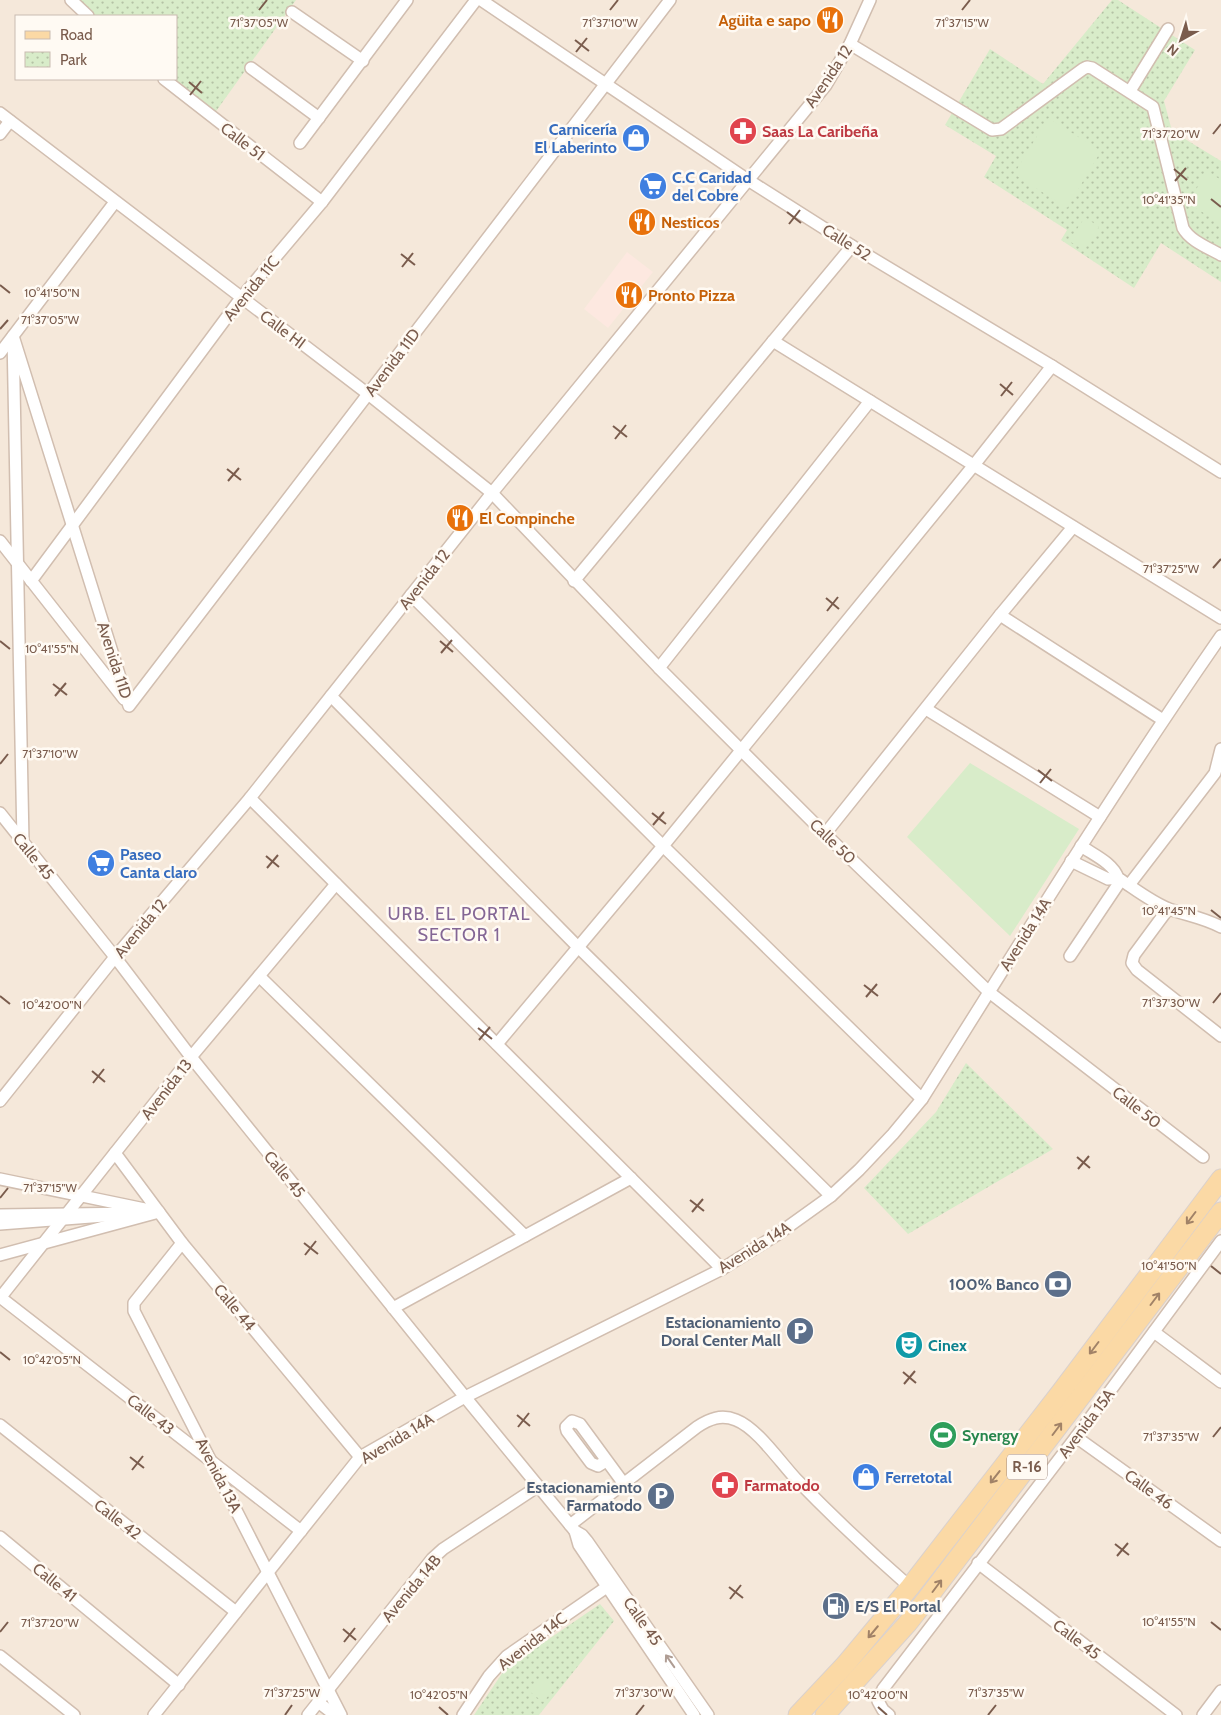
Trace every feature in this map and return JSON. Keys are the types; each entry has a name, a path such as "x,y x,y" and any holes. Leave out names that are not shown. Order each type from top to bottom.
{"main road":[{"name":"R-16","path":"798,1715 845,1665 910,1587 1221,1179"},
{"name":"R-16","path":"825,1715 907,1624 1221,1212"}],"street":[{"path":"71,0 87,15"},
{"name":"Avenida 11C","path":"31,581 241,298 322,202 476,0"},
{"name":"Calle 52","path":"481,0 748,180 852,246 1052,366 1221,472"},
{"name":"Avenida 11D","path":"129,706 670,0"},
{"name":"Avenida 12","path":"0,1101 115,957 250,798 492,493 826,85 850,44 870,0"},
{"path":"300,144 363,61 403,1"},
{"path":"292,12 363,61"},
{"path":"1130,91 1168,29"},
{"path":"850,44 992,130 997,131 1087,67 1092,68 1150,104 1154,110 1185,232 1193,239 1221,255"},
{"path":"251,68 320,118"},
{"name":"Calle 51","path":"165,80 322,202"},
{"name":"Calle HI","path":"0,113 368,394 492,493"},
{"path":"0,134 10,121"},
{"path":"0,353 115,202"},
{"path":"574,581 852,246"},
{"path":"13,336 23,842"},
{"name":"Avenida 11D","path":"13,336 129,706"},
{"path":"773,341 1221,618"},
{"path":"497,1044 577,946 663,846 1052,366"},
{"path":"659,668 870,401"},
{"name":"Calle 50","path":"492,493 659,668 825,834 989,992 1203,1157"},
{"path":"825,834 1073,527"},
{"path":"0,541 129,706"},
{"path":"411,595 663,846 922,1099"},
{"path":"1000,615 1163,720"},
{"name":"Avenida 14A","path":"154,1715 360,1457 464,1397 722,1268 778,1234 831,1196 859,1170 887,1141 922,1099 1071,861 1163,720 1221,637"},
{"path":"331,696 577,946 831,1196"},
{"path":"926,709 1100,817"},
{"path":"1070,956 1123,881 1218,772 1221,749"},
{"path":"250,798 722,1268"},
{"name":"Calle 45","path":"0,813 115,957 191,1057 464,1397 572,1528 579,1545 611,1583 708,1715"},
{"path":"1081,846 1109,866 1123,881 1168,909 1210,922 1221,928"},
{"path":"1071,861 1108,879 1123,881"},
{"name":"Avenida 13","path":"0,1298 191,1057 336,884"},
{"path":"1168,909 1134,955 1132,963 1137,970 1221,1036"},
{"path":"260,976 525,1236"},
{"name":"Calle 44","path":"115,1153 182,1243 360,1457"},
{"path":"393,1308 631,1178"},
{"path":"0,1179 159,1212"},
{"path":"0,1215 159,1212"},
{"path":"0,1224 159,1212"},
{"path":"0,1255 159,1212"},
{"name":"Avenida 15A","path":"889,1715 883,1710 878,1701 883,1689 1076,1437 1221,1241"},
{"name":"Avenida 13A","path":"182,1243 134,1303 134,1311 341,1715"},
{"name":"Calle 43","path":"0,1298 301,1531"},
{"path":"1154,1332 1221,1382"},
{"path":"572,1528 624,1484 707,1421 718,1417 729,1417 738,1420 752,1431 820,1504 910,1587"},
{"name":"Calle 42","path":"0,1425 236,1612"},
{"name":"Calle 46","path":"1076,1437 1221,1541"},
{"path":"606,1461 624,1484"},
{"name":"Avenida 14B","path":"308,1715 432,1559 537,1487"},
{"name":"Calle 41","path":"0,1537 179,1685"},
{"name":"Calle 45","path":"978,1563 1176,1715"},
{"name":"Calle 45","path":"611,1583 694,1715"},
{"name":"Avenida 14C","path":"463,1715 490,1676 507,1656 611,1583"},
{"path":"0,1656 74,1715"},
{"path":"1203,1715 1221,1691"},
{"path":"318,1702 335,1715"}],"shaded area":[{"path":"0,0 1221,0 1221,1715 0,1715"},
{"path":"627,252 653,272 608,328 584,309"}],"green space":[{"path":"75,0 296,0 214,114 169,80 178,80 178,15 91,15"},
{"path":"1112,0 1118,0 1195,50 1164,101 1172,131 1221,161 1221,282 1161,243 1134,288 1061,240 1067,230 984,177 996,156 945,125 990,49 1043,84"},
{"path":"1048,118 1101,151 1067,208 1014,174"},
{"path":"1207,171 1221,180 1221,224 1188,203"},
{"path":"1085,217 1099,227 1084,250 1069,241"},
{"path":"970,763 1079,829 1010,936 907,837"},
{"path":"966,1063 1053,1149 908,1234 864,1188 936,1112"},
{"path":"600,1604 614,1621 539,1715 474,1715 505,1669"},
{"path":"542,1675 555,1688 543,1702 529,1691"}],"place":[{"name":"Agüita e sapo","path":"830,20"},
{"name":"Saas La Caribeña","path":"743,131"},
{"name":"Carnicería El Laberinto","path":"636,138"},
{"name":"C.C Caridad del Cobre","path":"653,186"},
{"name":"Nesticos","path":"642,222"},
{"name":"Pronto Pizza","path":"629,295"},
{"name":"El Compinche","path":"460,518"},
{"name":"Paseo Canta claro","path":"101,863"},
{"name":"100% Banco","path":"1058,1284"},
{"name":"Estacionamiento Doral Center Mall","path":"800,1331"},
{"name":"Cinex","path":"909,1345"},
{"name":"Synergy","path":"943,1435"},
{"name":"Ferretotal","path":"866,1477"},
{"name":"Farmatodo","path":"725,1485"},
{"name":"Estacionamiento Farmatodo","path":"661,1496"},
{"name":"E/S El Portal","path":"836,1606"}],"district":[{"name":"URB. EL PORTAL SECTOR 1","path":"459,924"}]}
